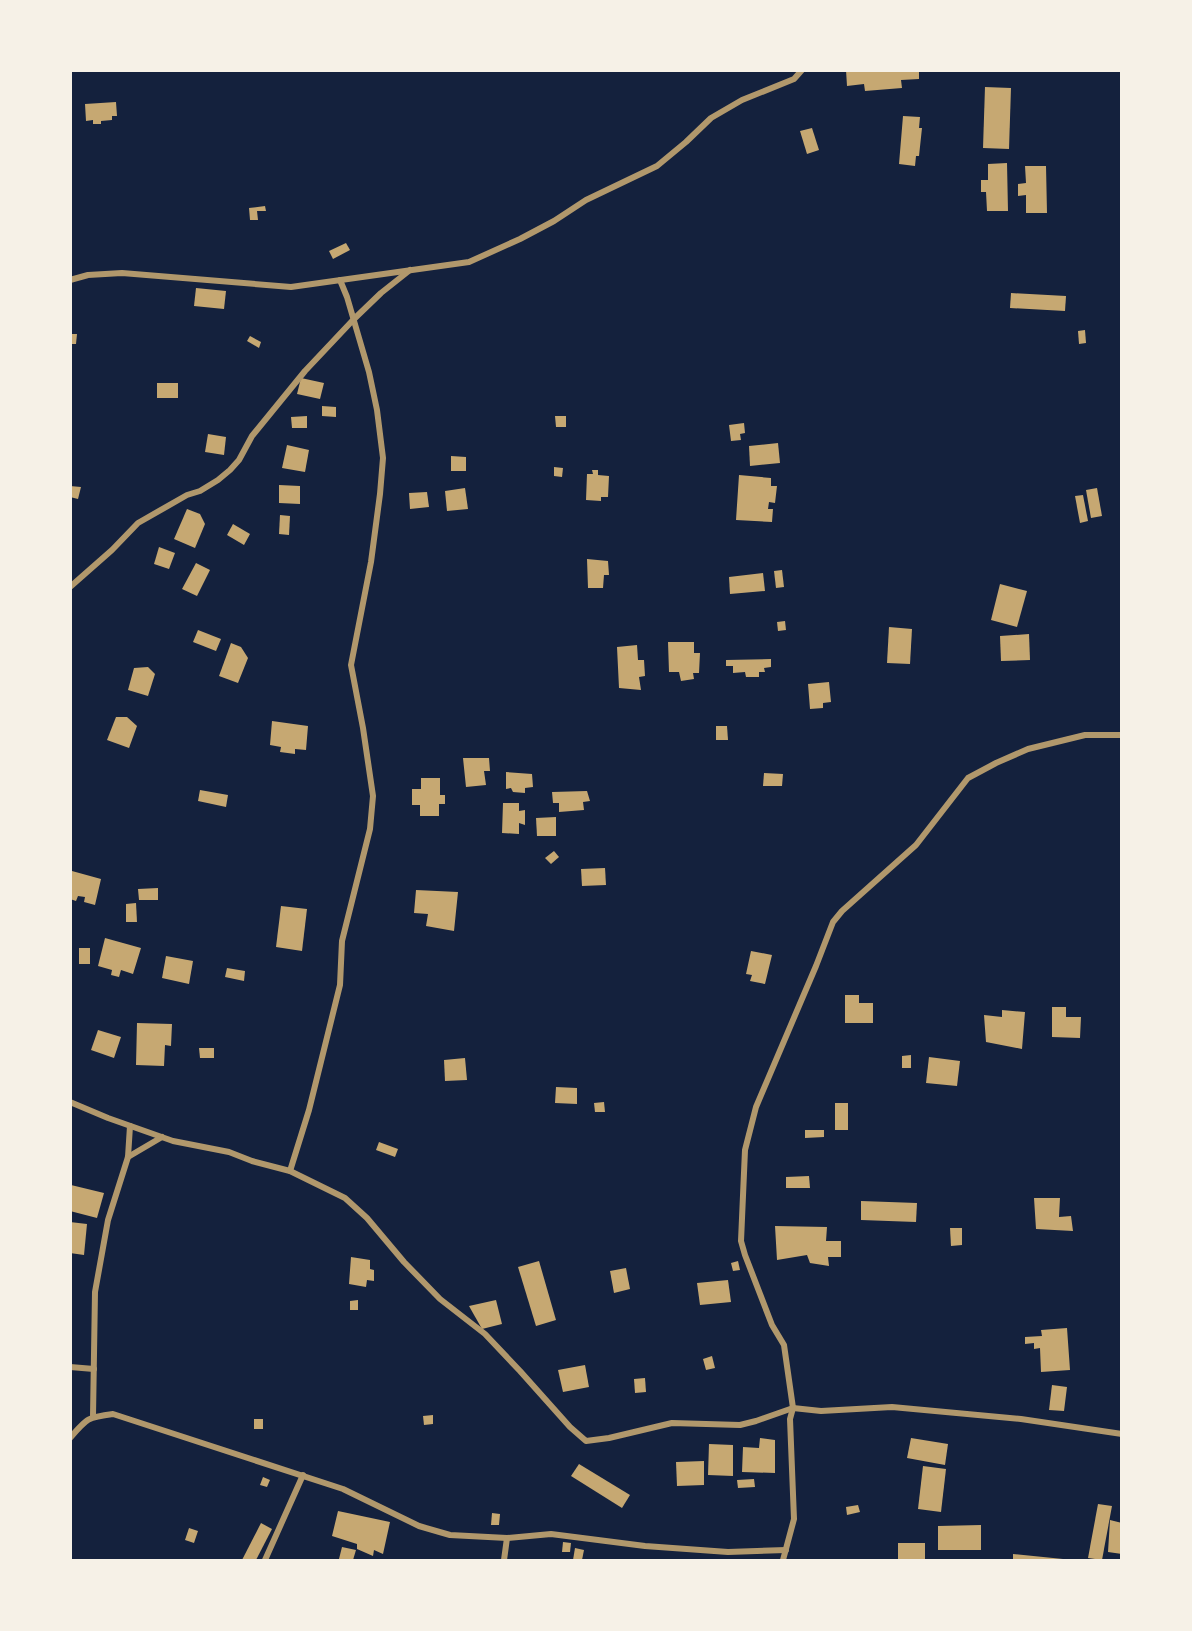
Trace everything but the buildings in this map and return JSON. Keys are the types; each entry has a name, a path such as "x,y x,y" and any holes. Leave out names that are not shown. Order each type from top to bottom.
{"street":[{"path":"70,280 88,275 122,273 291,287 469,262 520,240 586,200 657,166 711,118 742,100 794,80 802,70"},
{"path":"70,587 112,550 138,523 187,495 200,491 230,470 239,460 252,435 305,371 381,293 411,269"},
{"path":"290,1171 309,1110 340,984 342,941 370,829 373,796 351,665 370,562 383,458 369,372 340,280"},
{"path":"783,1560 794,1520 790,1419 793,1408 784,1345 772,1325 741,1241 745,1150 756,1107 833,922 842,911 916,845 968,778 1028,749 1085,735 1122,735"},
{"path":"70,1101 173,1141 229,1152 290,1171 345,1198 368,1218 404,1262 440,1299 485,1334 570,1427 586,1441 672,1423 740,1425 793,1408 821,1411 892,1407 1021,1419 1122,1434"},
{"path":"93,1416 95,1292 108,1220 128,1156 130,1126"},
{"path":"128,1156 162,1137"},
{"path":"70,1367 94,1369"},
{"path":"70,1438 81,1424 93,1416 113,1414 343,1489 419,1526 450,1535 507,1538 551,1534 645,1546 728,1552 786,1551"},
{"path":"266,1560 303,1475"},
{"path":"504,1560 507,1538"}]}
